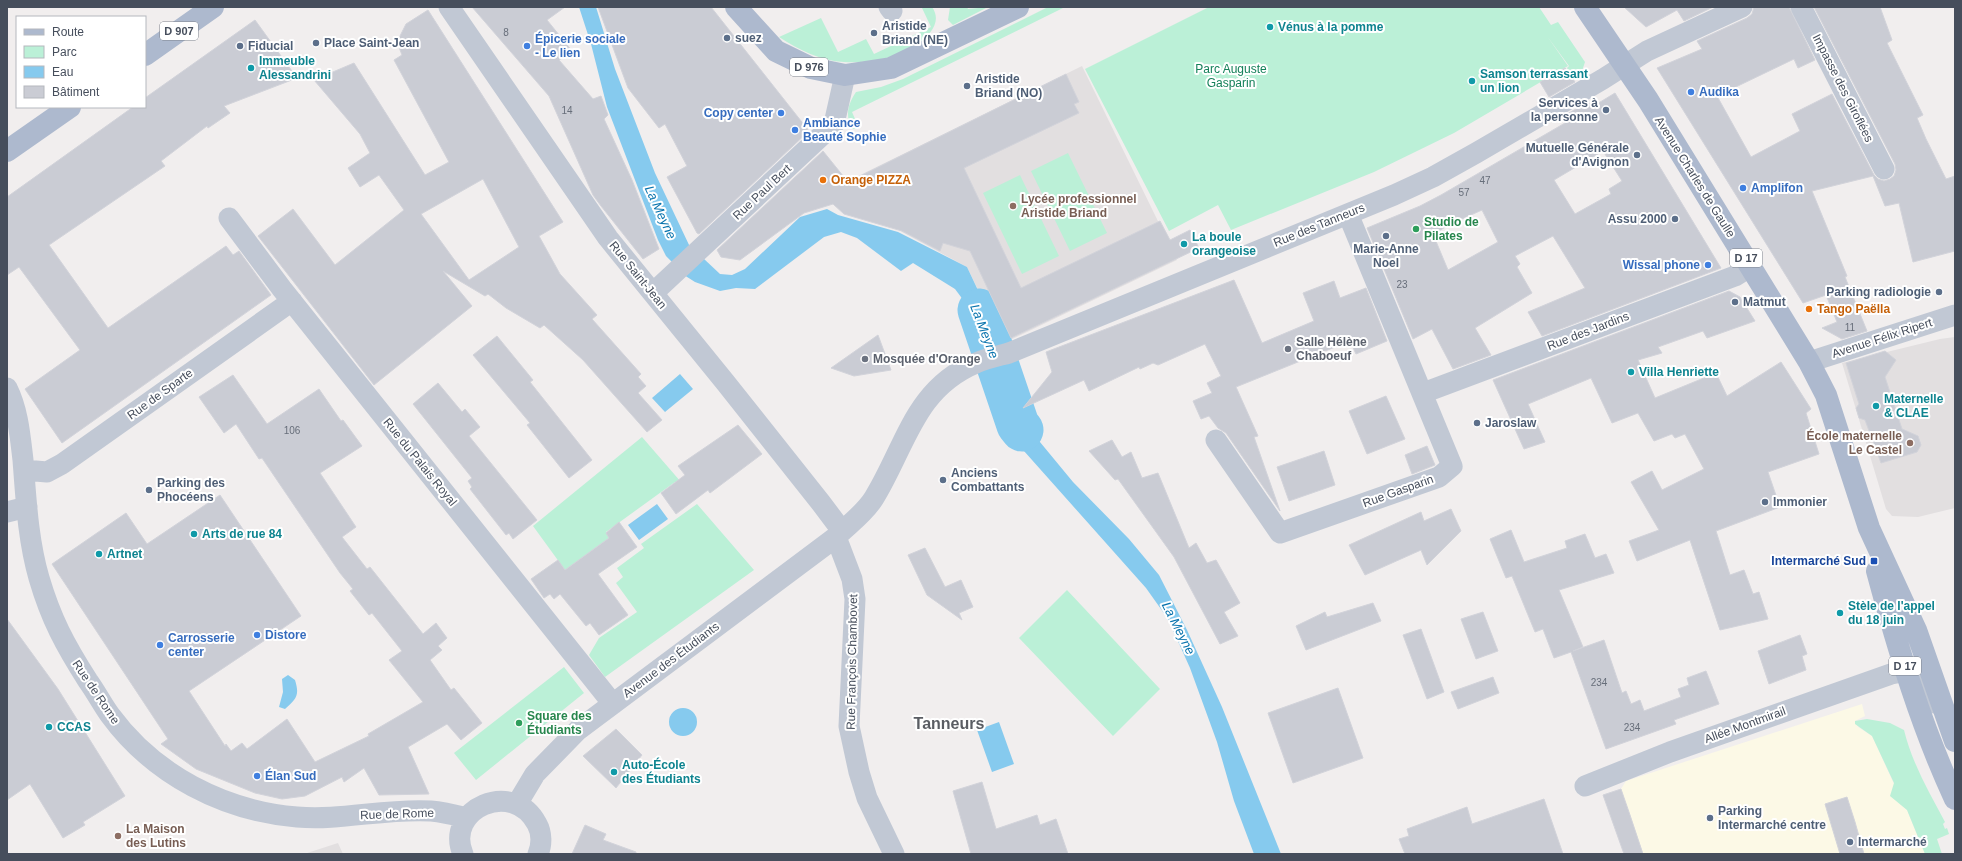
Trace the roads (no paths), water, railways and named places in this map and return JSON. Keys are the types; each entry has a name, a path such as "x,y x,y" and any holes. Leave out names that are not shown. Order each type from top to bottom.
{"main road":[{"name":"D 976","path":"736,7 776,51 811,68 845,75"},
{"path":"845,75 891,68 1018,7"},
{"name":"Avenue Charles de Gaulle","path":"1585,7 1625,66 1810,362 1826,395 1869,528 1916,630 1955,742"},
{"name":"D 907","path":"146,54 201,10"},
{"path":"7,151 69,108"},
{"name":"Avenue Charles de Gaulle","path":"1869,528 1874,561 1895,637 1924,725 1955,799"}],"street":[{"name":"Rue Saint-Jean","path":"449,7 608,238 778,448 839,534"},
{"name":"Rue des Tanneurs","path":"976,363 1009,353 1433,178 1625,66 1647,51 1742,7"},
{"name":"Impasse des Giroflées","path":"1801,7 1884,169"},
{"name":"Rue Paul Bert","path":"653,293 834,124 845,75"},
{"name":"Rue Gasparin","path":"1216,440 1280,533 1439,477 1452,466 1348,214"},
{"name":"Rue du Palais Royal","path":"229,218 292,301 613,704"},
{"name":"Rue des Jardins","path":"1423,393 1735,276 1751,266"},
{"name":"Rue de Sparte","path":"24,470 48,472 62,464 292,301"},
{"name":"Avenue Félix Ripert","path":"1810,362 1955,315"},
{"name":"Avenue des Étudiants","path":"516,804 545,761 578,730 839,534 861,515 873,498 919,409 949,378 976,363"},
{"name":"Rue de Rome","path":"7,388 13,401 19,424 32,548 38,575 50,613 65,646 110,716 148,756 179,780 211,796 244,809 298,818 328,818 430,811 467,818"},
{"path":"7,512 27,507"},
{"name":"Rue François Chambovet","path":"839,534 850,573 855,599 849,726 858,772 867,798 894,854"},
{"path":"1907,671 1913,672 1920,676 1926,684 1955,742"},
{"name":"Allée Montmirail","path":"1585,786 1670,752 1874,680 1907,671"},
{"path":"463,854 460,839 462,828 467,818 477,808 489,802 503,800 526,809 534,818 539,828 541,839 538,854"}],"water":[{"path":"579,7 596,7 615,69 655,173 690,247 672,262 666,256 658,240 607,107 591,44"},
{"path":"827,209 838,215 898,232 967,267 993,322 1000,345 982,350 967,305 955,289 913,263 901,271 857,238 841,232 824,237 755,289 736,288 720,291 695,282 684,275 703,258 720,274 732,275 745,269 800,217"},
{"path":"680,374 693,389 665,412 652,398"},
{"path":"1006,374 1035,436 1073,482 1129,539 1159,575 1187,630 1222,707 1281,854 1254,854 1234,801 1217,742 1190,668 1168,619 1146,588 1024,451 1004,419 988,380"},
{"path":"657,504 668,519 639,540 628,525"},
{"path":"288,675 295,680 297,694 294,700 285,709 279,707 283,692 282,679"},
{"path":"683,708 693,712 697,722 693,732 683,736 673,732 669,722 673,712"},
{"path":"999,722 1014,764 992,772 977,730"}],"waterway":[{"name":"La Meyne","path":"979,310 1018,425 1022,430"}],"place":[{"name":"Vénus à la pomme","path":"1270,27"},
{"name":"Aristide Briand (NE)","path":"874,33"},
{"name":"suez","path":"727,38"},
{"name":"Place Saint-Jean","path":"316,43"},
{"name":"Fiducial","path":"240,46"},
{"name":"Épicerie sociale - Le lien","path":"527,46"},
{"name":"Immeuble Alessandrini","path":"251,68"},
{"name":"Samson terrassant un lion","path":"1472,81"},
{"name":"Aristide Briand (NO)","path":"967,86"},
{"name":"Audika","path":"1691,92"},
{"name":"Services à la personne","path":"1606,110"},
{"name":"Copy center","path":"781,113"},
{"name":"Ambiance Beauté Sophie","path":"795,130"},
{"name":"Mutuelle Générale d'Avignon","path":"1637,155"},
{"name":"Orange PIZZA","path":"823,180"},
{"name":"Amplifon","path":"1743,188"},
{"name":"Lycée professionnel Aristide Briand","path":"1013,206"},
{"name":"Assu 2000","path":"1675,219"},
{"name":"Studio de Pilates","path":"1416,229"},
{"name":"Marie-Anne Noel","path":"1386,236"},
{"name":"La boule orangeoise","path":"1184,244"},
{"name":"Wissal phone","path":"1708,265"},
{"name":"Parking radiologie","path":"1939,292"},
{"name":"Matmut","path":"1735,302"},
{"name":"Tango Paëlla","path":"1809,309"},
{"name":"Salle Hélène Chaboeuf","path":"1288,349"},
{"name":"Mosquée d'Orange","path":"865,359"},
{"name":"Villa Henriette","path":"1631,372"},
{"name":"Maternelle & CLAE","path":"1876,406"},
{"name":"Jaroslaw","path":"1477,423"},
{"name":"École maternelle Le Castel","path":"1910,443"},
{"name":"Anciens Combattants","path":"943,480"},
{"name":"Parking des Phocéens","path":"149,490"},
{"name":"Immonier","path":"1765,502"},
{"name":"Arts de rue 84","path":"194,534"},
{"name":"Artnet","path":"99,554"},
{"name":"Intermarché Sud","path":"1874,561"},
{"name":"Stèle de l'appel du 18 juin","path":"1840,613"},
{"name":"Distore","path":"257,635"},
{"name":"Carrosserie center","path":"160,645"},
{"name":"Square des Étudiants","path":"519,723"},
{"name":"CCAS","path":"49,727"},
{"name":"Auto-École des Étudiants","path":"614,772"},
{"name":"Élan Sud","path":"257,776"},
{"name":"Parking Intermarché centre","path":"1710,818"},
{"name":"La Maison des Lutins","path":"118,836"},
{"name":"Intermarché","path":"1850,842"}],"district":[{"name":"Tanneurs","path":"949,723"}],"park label":[{"name":"Parc Auguste Gasparin","path":"1231,76"}]}
